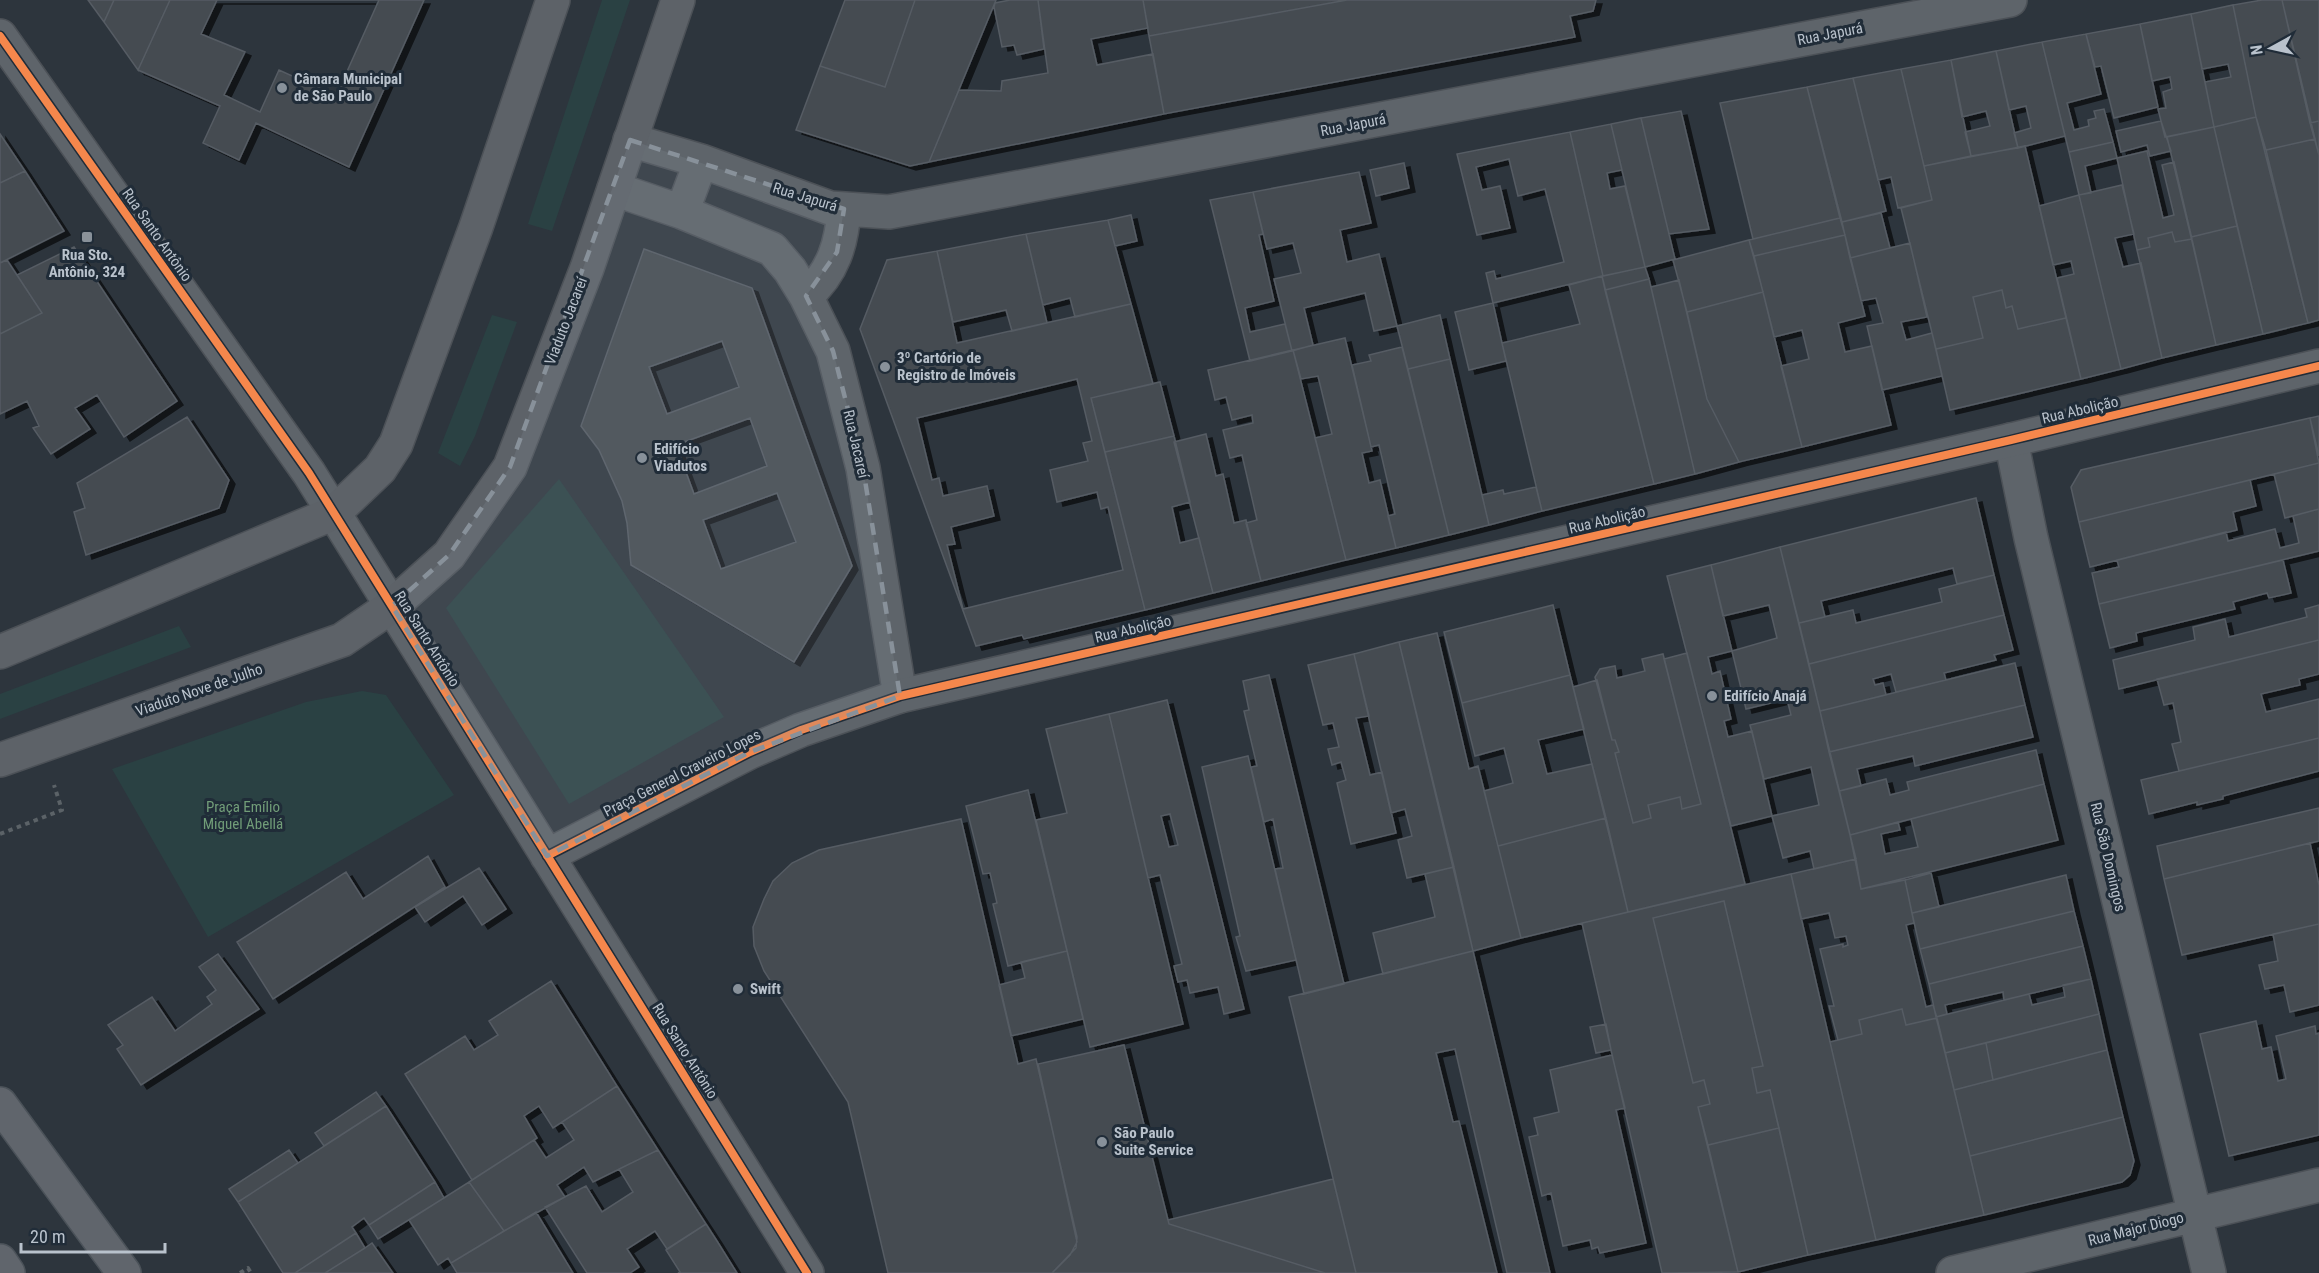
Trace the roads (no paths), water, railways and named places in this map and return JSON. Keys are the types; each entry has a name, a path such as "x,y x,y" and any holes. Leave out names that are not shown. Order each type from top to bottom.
{"main road":[{"path":"0,652 334,513 380,469 396,444 481,212 553,0"},
{"name":"Viaduto Jacareí","path":"392,606 449,555 510,468 587,268 678,0"},
{"name":"Viaduto Nove de Julho","path":"0,760 342,640 392,606"},
{"path":"0,1104 124,1273"},
{"path":"0,1261 8,1273"}],"street":[{"name":"Rua Japurá","path":"630,140 701,162 830,208 889,212 2010,0"},
{"name":"Rua Santo Antônio","path":"0,36 309,473 807,1273"},
{"path":"682,212 701,162"},
{"path":"614,189 682,212 772,249 790,270 806,296 822,280 837,252 842,235 844,209"},
{"name":"Rua Jacareí","path":"806,296 833,351 863,468 900,696"},
{"name":"Rua Abolição","path":"900,696 2011,440 2319,366"},
{"name":"Rua São Domingos","path":"2011,440 2037,561 2209,1273"},
{"name":"Praça General Craveiro Lopes","path":"547,856 750,752 801,730 900,696"},
{"name":"Rua Major Diogo","path":"1953,1273 2319,1185"}],"place":[{"name":"Câmara Municipal de São Paulo","path":"282,88"},
{"name":"Rua Sto. Antônio, 324","path":"87,237"},
{"name":"3º Cartório de Registro de Imóveis","path":"885,367"},
{"name":"Edifício Viadutos","path":"642,458"},
{"name":"Edifício Anajá","path":"1712,696"},
{"name":"Swift","path":"738,989"},
{"name":"São Paulo Suite Service","path":"1102,1142"}],"park label":[{"name":"Praça Emílio Miguel Abellá","path":"243,816"}]}
